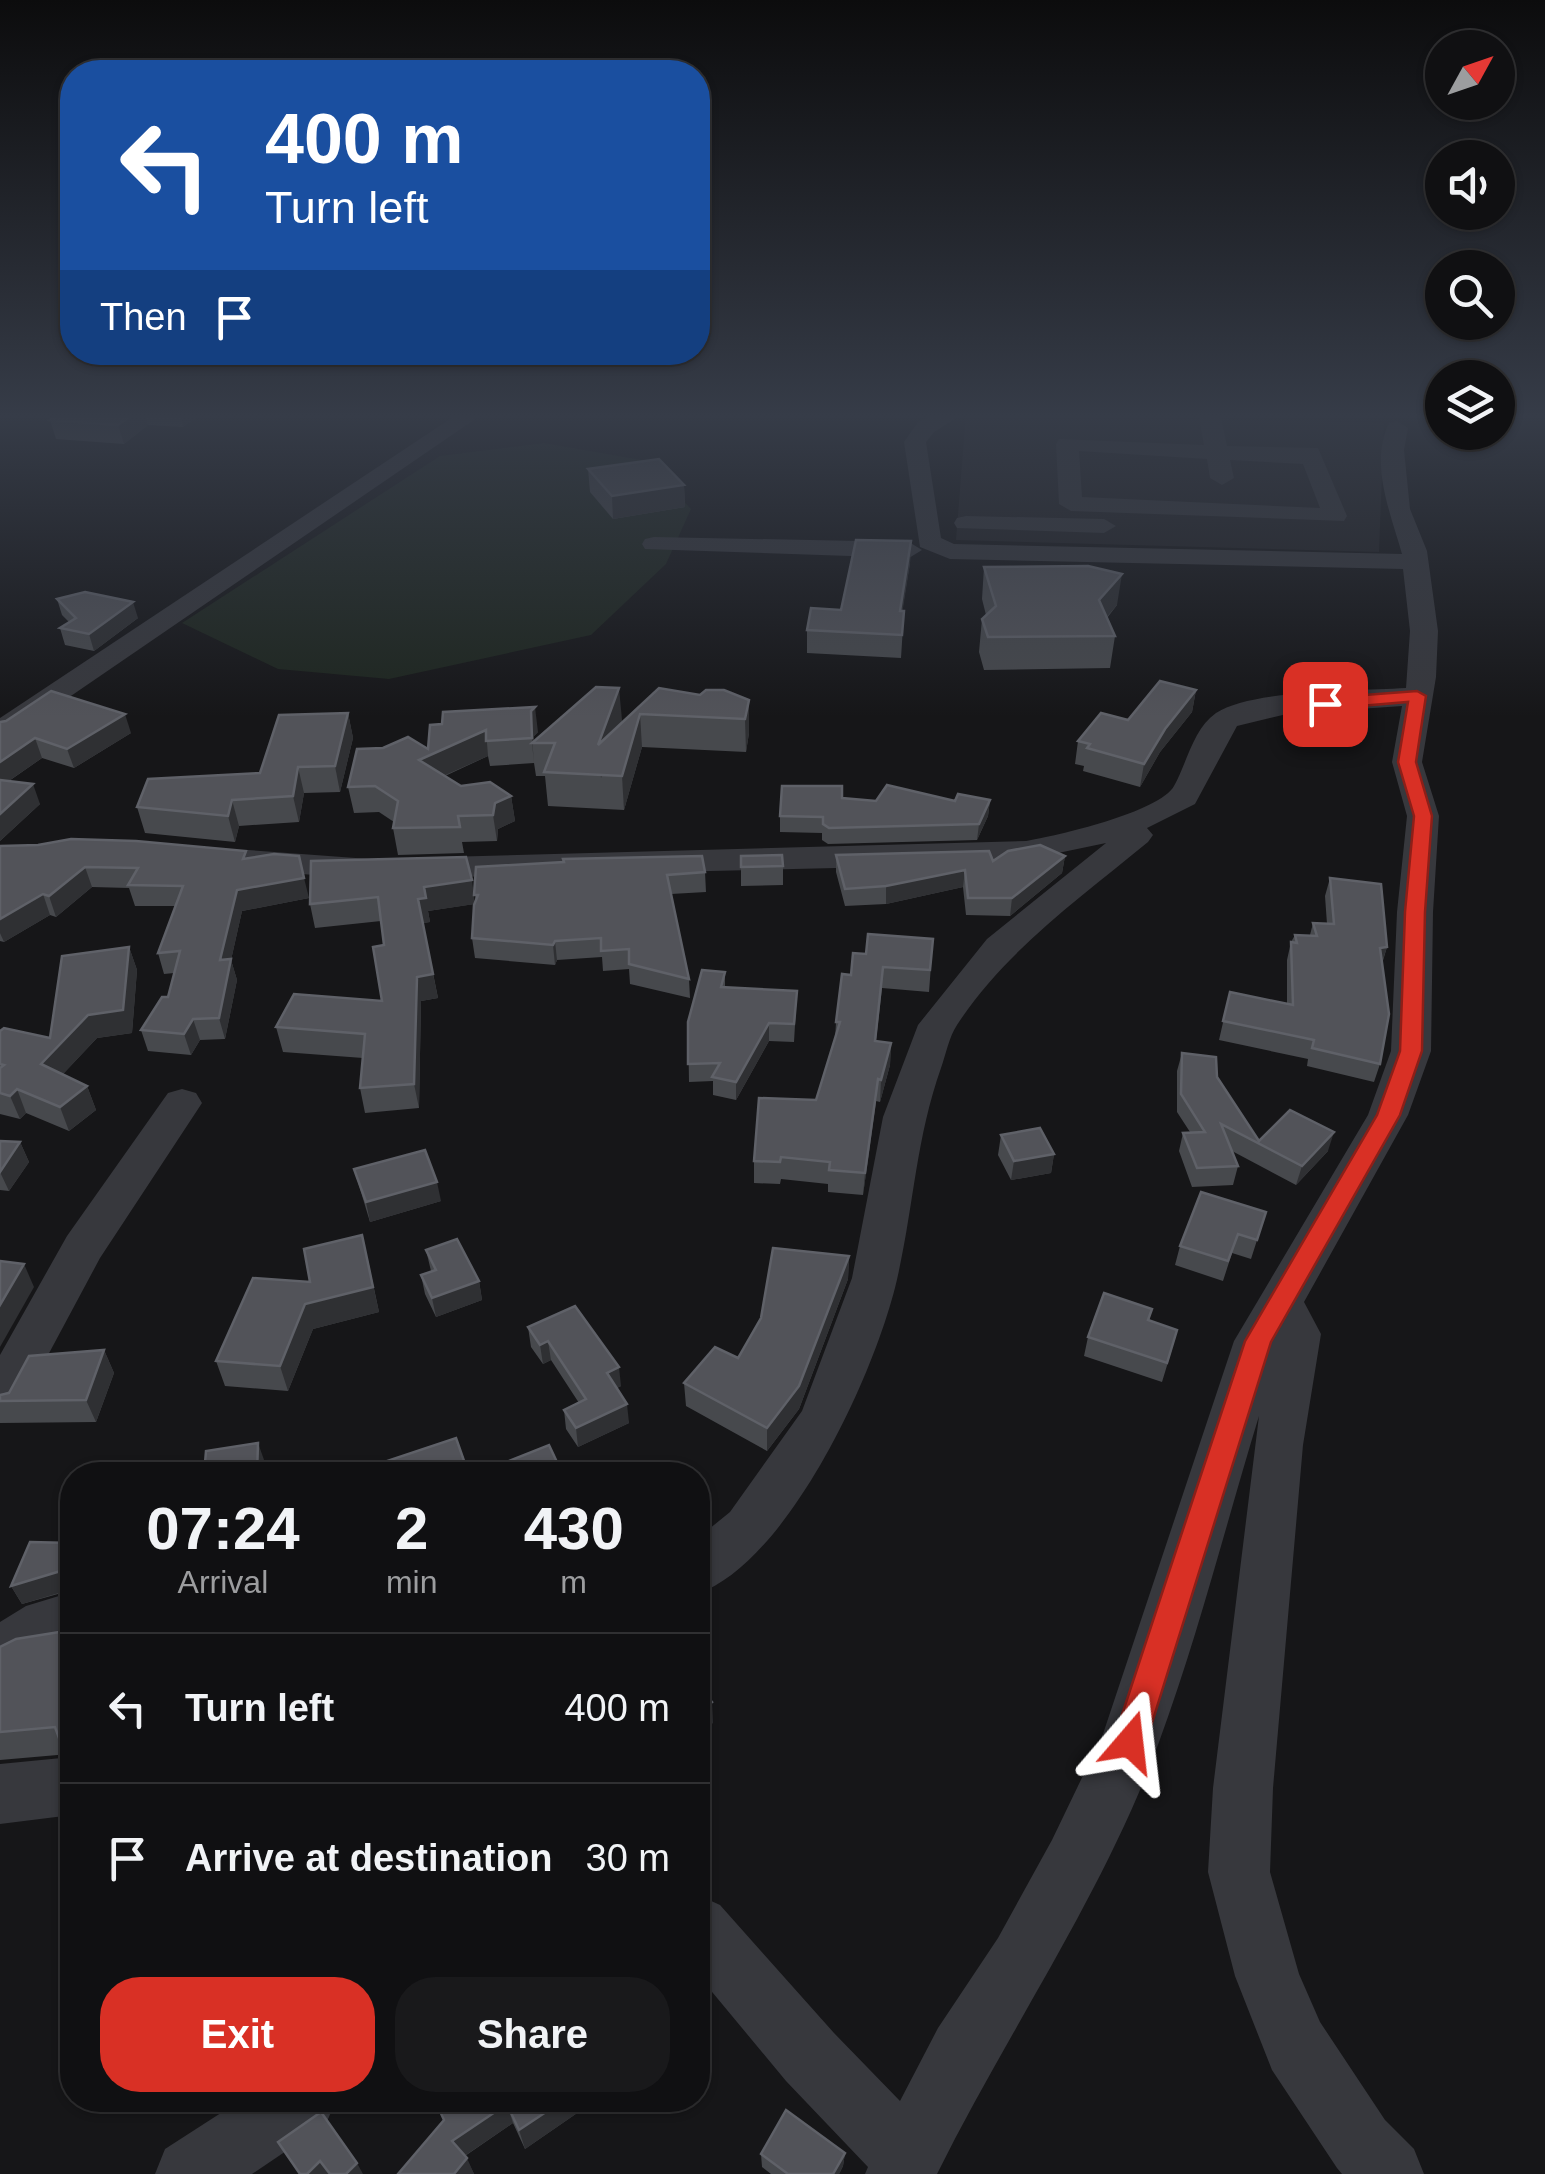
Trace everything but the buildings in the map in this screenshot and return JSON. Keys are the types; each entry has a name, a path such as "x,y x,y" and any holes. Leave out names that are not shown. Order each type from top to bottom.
{"street":[{"path":"0,731 322,514"},
{"path":"925,514 929,542 950,551 1416,562"},
{"path":"1302,514 1334,514"},
{"path":"710,1941 903,2165 962,2052 1021,1961 1074,1862 1130,1742 1258,1341 1388,1115 1411,1051 1415,912 1423,816 1407,762 1424,630 1416,562 1400,514"},
{"path":"966,522 1145,528 1162,556"},
{"path":"654,544 917,550 938,547"},
{"path":"710,1560 748,1528 823,1420 875,1278 903,1117 937,1025 1000,946 1183,799 1225,720 1266,708 1417,696"},
{"path":"222,857 369,869 1005,854 1097,838 1183,799"},
{"path":"0,1400 83,1248 182,1103"},
{"path":"1280,1302 1298,1334 1278,1445 1243,1788 1240,1872 1267,1976 1296,2046 1362,2144 1389,2174"},
{"path":"0,1652 44,1624 60,1620"},
{"path":"0,1794 60,1787"},
{"path":"190,2174 284,2112"}],"shaded area":[{"path":"350,514 689,514 666,564 591,635 389,679 278,669 182,623"},
{"path":"958,514 1380,514 1379,552 956,540"}],"route":[{"path":"1130,1742 1258,1341 1388,1115 1411,1051 1415,912 1423,816 1421,798 1407,762 1417,696 1325,704"}]}
